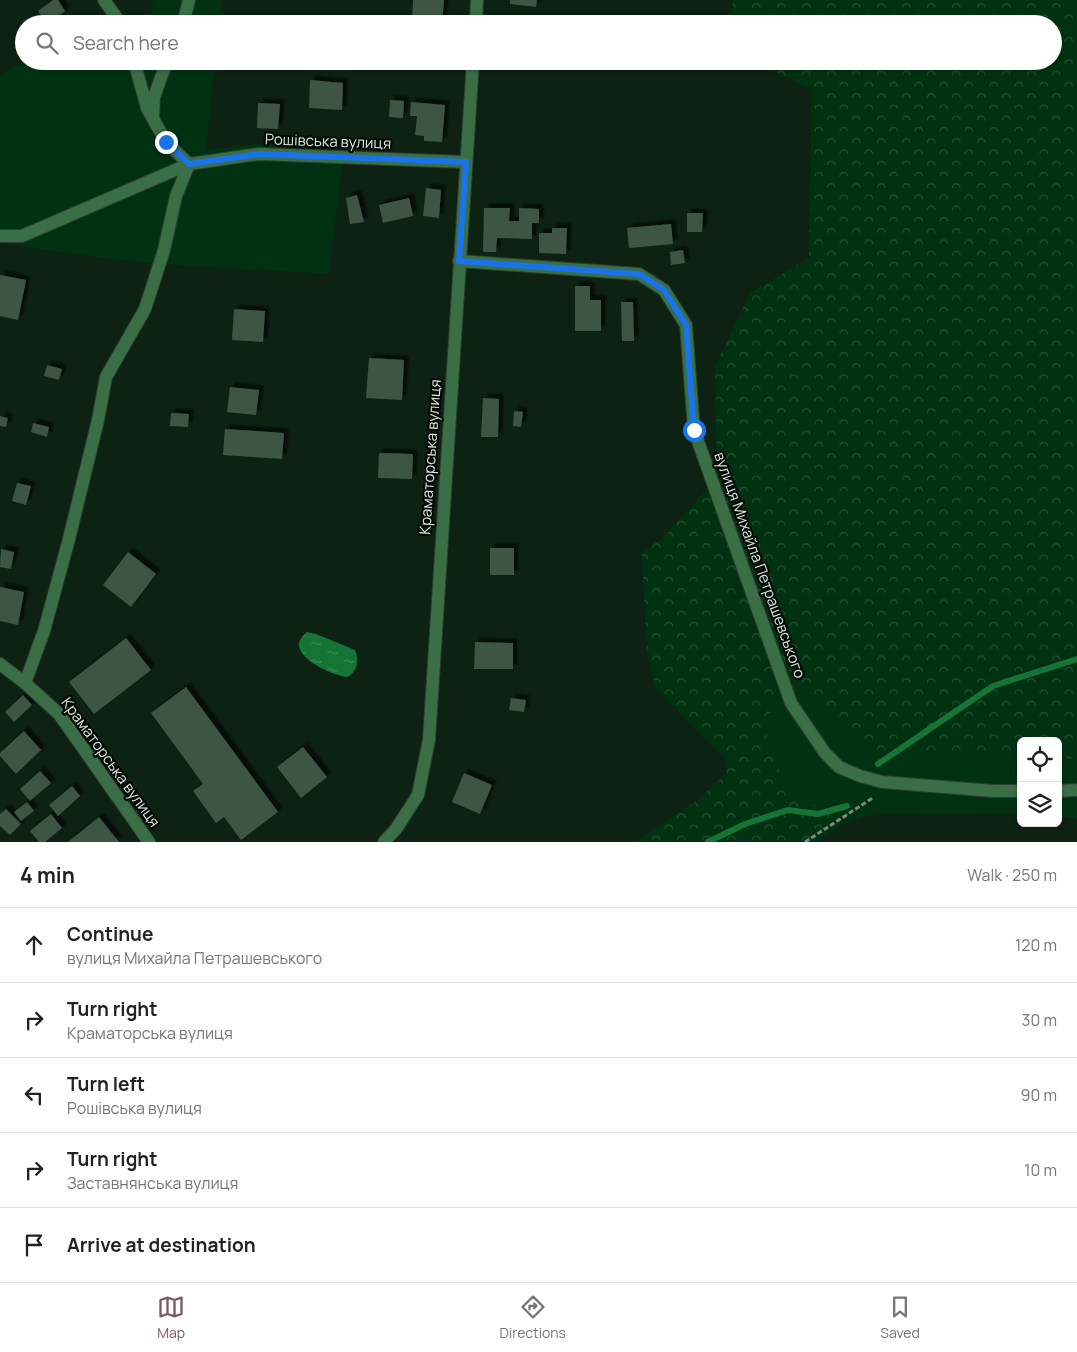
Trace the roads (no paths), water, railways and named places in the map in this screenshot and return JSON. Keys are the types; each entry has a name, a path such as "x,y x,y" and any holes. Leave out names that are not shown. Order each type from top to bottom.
{"street":[{"path":"104,0 115,15"},
{"path":"185,15 189,0"},
{"path":"476,15 477,0"},
{"path":"25,683 44,631 69,539 98,420 106,378 145,309 164,250 176,196 189,164 166,142 147,108 136,70"},
{"path":"153,118 154,97 164,70"},
{"name":"Краматорська вулиця","path":"384,842 396,829 418,795 429,740 472,70"},
{"name":"Рошівська вулиця","path":"0,236 22,236 189,164 260,154 466,162"},
{"name":"вулиця Михайла Петрашевського","path":"459,261 639,274 664,290 686,325 694,430 792,703 825,753 839,768 882,782 994,792 1017,791"},
{"name":"Краматорська вулиця","path":"0,664 25,683 59,714 149,842"},
{"path":"1062,790 1077,790"}],"water":[{"path":"307,632 355,650 357,665 354,671 348,677 342,676 319,667 312,662 301,652 299,646 301,638"}],"waterway":[{"path":"878,764 993,686 1077,659"},
{"path":"708,842 745,824 788,810 818,814 847,806"}]}
